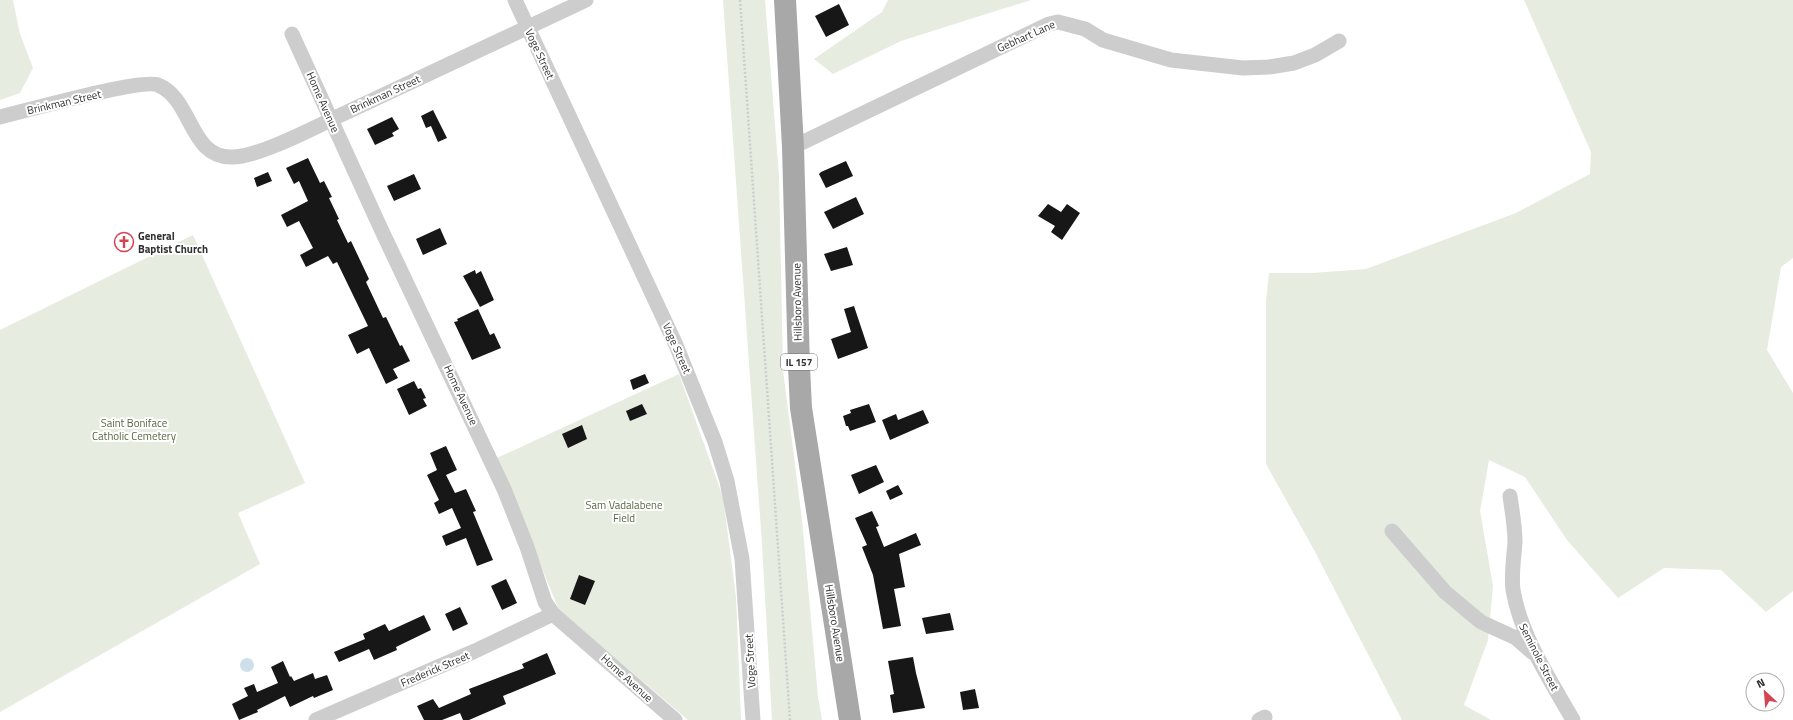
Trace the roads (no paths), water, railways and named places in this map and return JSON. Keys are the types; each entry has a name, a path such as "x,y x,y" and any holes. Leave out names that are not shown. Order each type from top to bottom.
{"main road":[{"name":"Hillsboro Avenue","path":"785,0 793,147 801,408 850,720"}],"street":[{"name":"Voge Street","path":"515,0 676,345 715,442 734,511 742,559 753,720"},
{"name":"Brinkman Street","path":"0,117 136,85 158,84 167,90 177,101 206,148 220,156 232,158 248,155 330,120 586,0"},
{"name":"Gebhart Lane","path":"793,147 1049,24 1058,22 1085,29 1103,40 1171,60 1243,68 1269,67 1294,63 1315,55 1339,41"},
{"name":"Home Avenue","path":"292,34 330,120 504,489 528,547 545,602 553,614 675,720"},
{"name":"Seminole Street","path":"1510,496 1515,540 1513,588 1523,628 1573,720"},
{"path":"1392,531 1445,592 1481,622 1516,638 1539,657"},
{"name":"Frederick Street","path":"316,720 347,714 553,614"}],"place":[{"name":"General Baptist Church","path":"124,242"}],"park label":[{"name":"Saint Boniface Catholic Cemetery","path":"134,429"},
{"name":"Sam Vadalabene Field","path":"624,511"}]}
